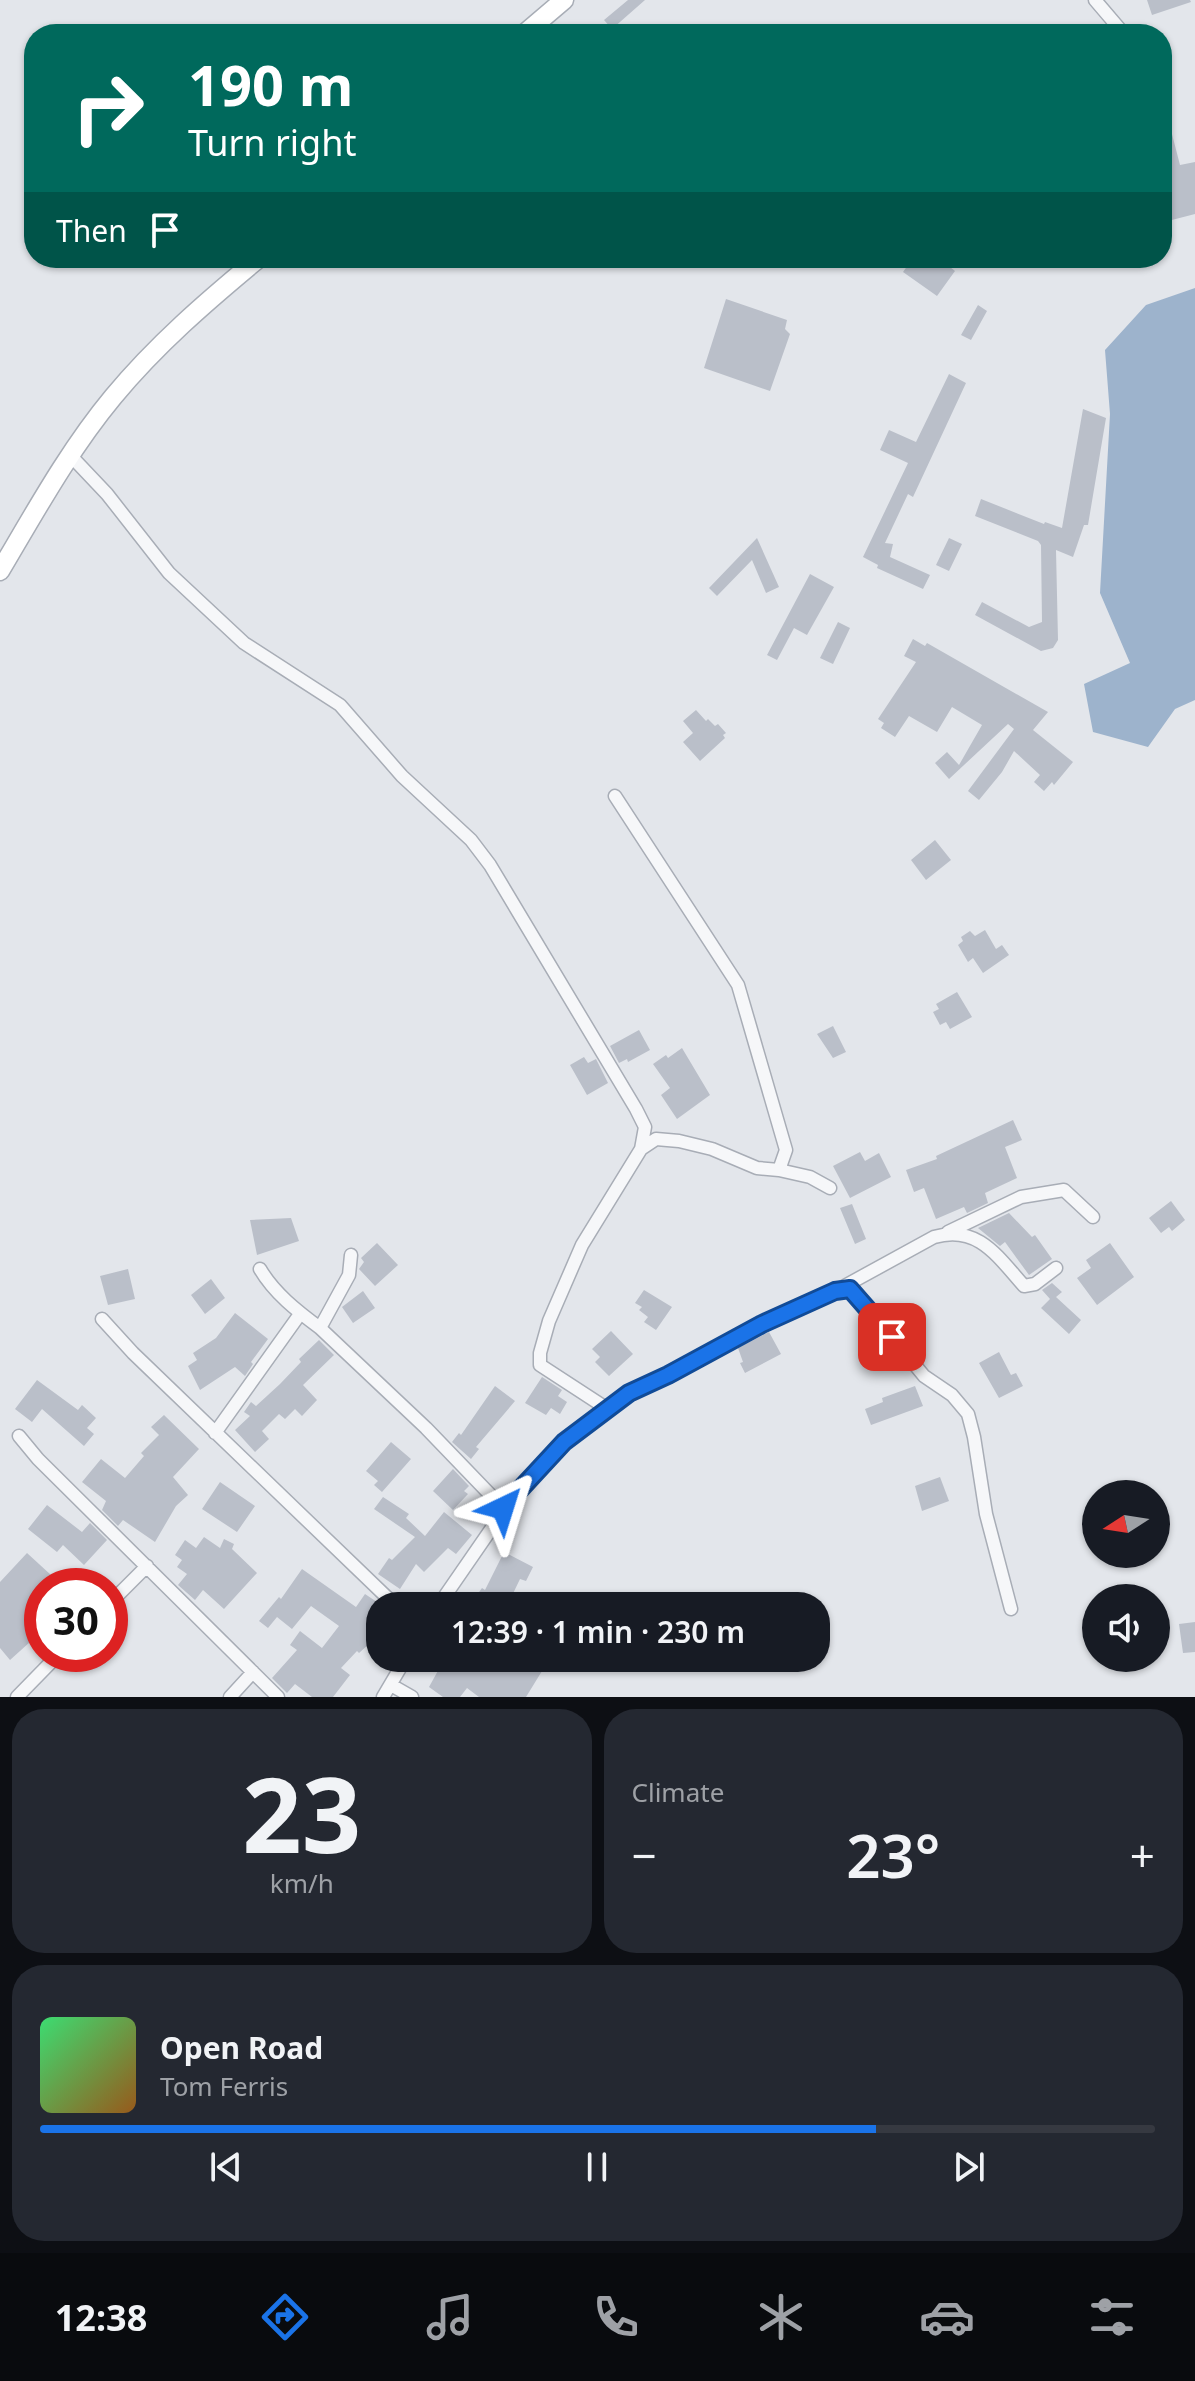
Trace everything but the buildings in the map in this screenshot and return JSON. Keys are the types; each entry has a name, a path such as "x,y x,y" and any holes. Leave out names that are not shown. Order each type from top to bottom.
{"main road":[{"path":"536,24 564,0"},
{"path":"0,571 71,456 112,398 176,330 247,268"}],"street":[{"path":"1095,0 1115,24"},
{"path":"71,456 107,494 169,573 244,643 340,705 402,776 471,840 490,865 636,1109 645,1127 641,1149 582,1245 549,1321 540,1353 540,1365 606,1408"},
{"path":"615,796 738,985 786,1150 779,1170"},
{"path":"641,1149 656,1139 679,1141 712,1149 757,1168 810,1177 830,1188"},
{"path":"447,1592 503,1508 564,1442 629,1393 762,1324 835,1291 934,1237 1021,1197 1064,1190 1093,1217"},
{"path":"946,1234 964,1234 982,1241 1024,1286 1035,1284 1056,1268"},
{"path":"320,1328 349,1275 351,1255"},
{"path":"260,1269 269,1284 426,1428 503,1508"},
{"path":"835,1291 850,1289 860,1298 924,1376 952,1395 968,1414 986,1514 1011,1609"},
{"path":"215,1433 300,1314"},
{"path":"102,1319 215,1433 381,1592"},
{"path":"19,1436 38,1459 278,1697"},
{"path":"128,1585 147,1566"},
{"path":"17,1697 41,1672"},
{"path":"230,1697 253,1672"},
{"path":"383,1697 398,1672"},
{"path":"391,1685 412,1697"}],"water":[{"path":"1195,288 1195,700 1175,709 1148,747 1093,732 1084,684 1130,663 1100,593 1110,414 1105,350 1146,305"}],"route":[{"path":"503,1508 564,1442 606,1408 762,1324 835,1291 850,1289 892,1337"}]}
